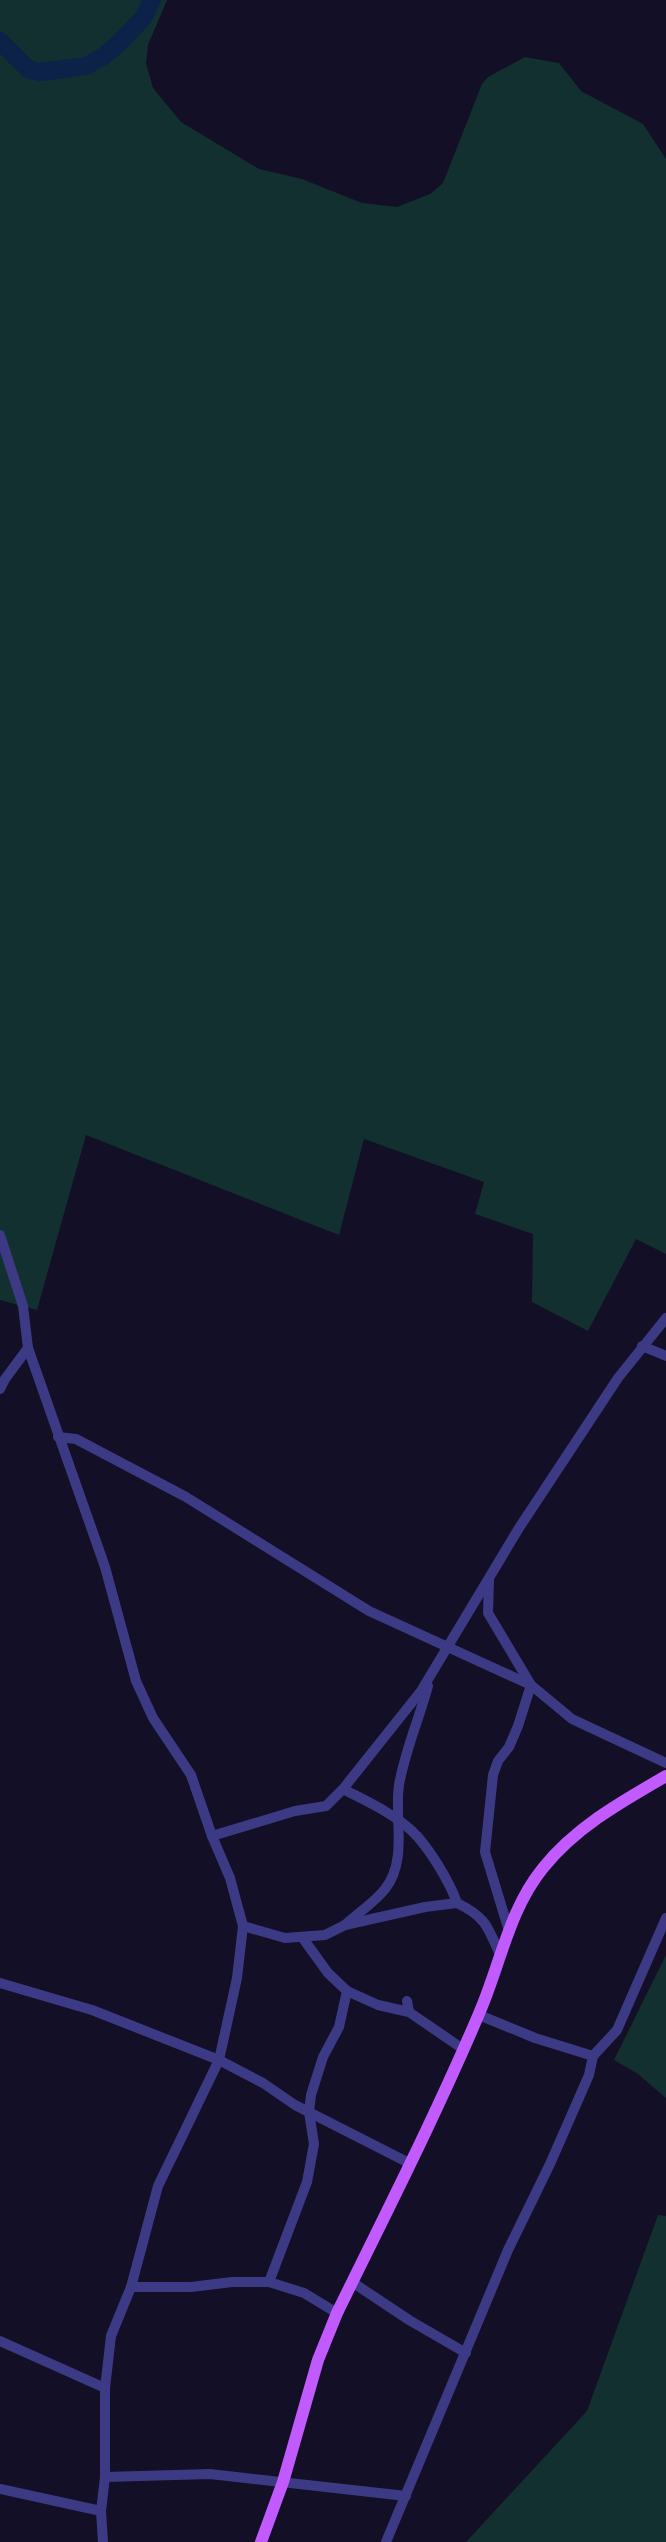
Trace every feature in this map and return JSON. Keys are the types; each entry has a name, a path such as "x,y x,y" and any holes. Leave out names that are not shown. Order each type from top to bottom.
{"main road":[{"path":"260,2542 283,2482 318,2360 337,2313 479,2015 508,1931 525,1895 542,1868 566,1844 605,1811 666,1776"}],"street":[{"path":"0,1235 23,1306 28,1348 105,1567 136,1681 153,1718 190,1775 212,1836 230,1878 243,1926 237,1978 219,2060 158,2186 131,2287 110,2336 106,2388 105,2477 101,2512 103,2542"},
{"path":"212,1836 295,1811 326,1806 342,1789 421,1692 488,1578 618,1378 666,1318"},
{"path":"642,1346 666,1356"},
{"path":"0,1389 5,1379 28,1348"},
{"path":"58,1437 76,1439 186,1497 369,1611 531,1685 572,1719 666,1763"},
{"path":"488,1578 488,1613 531,1685 518,1726 509,1747 498,1760 493,1776 485,1852 508,1931"},
{"path":"243,1926 285,1938 325,1935 346,1924 386,1888 398,1861 399,1787 405,1757 414,1736 430,1678"},
{"path":"342,1789 374,1805 412,1832 451,1885 457,1903"},
{"path":"346,1924 425,1907 457,1903 476,1912 488,1927 500,1955"},
{"path":"386,2542 508,2250 550,2164 589,2075 593,2056 617,2030 666,1918"},
{"path":"302,1937 328,1973 347,1991 378,2005 408,2007 463,2049"},
{"path":"0,1983 92,2010 219,2060 263,2083 309,2112 409,2163"},
{"path":"269,2282 307,2182 314,2144 309,2112 311,2095 323,2057 339,2027 347,1991"},
{"path":"479,2015 535,2038 593,2056"},
{"path":"131,2287 191,2287 232,2282 269,2282 304,2293 337,2313"},
{"path":"352,2282 409,2320 466,2353"},
{"path":"0,2341 106,2388"},
{"path":"105,2477 210,2474 406,2496"},
{"path":"0,2489 101,2512"}],"green space":[{"path":"0,0 167,0 148,45 146,63 153,88 181,122 259,169 302,179 362,203 397,207 430,194 443,183 482,84 488,77 525,57 559,63 581,91 643,124 666,159 666,1254 636,1239 588,1331 532,1302 533,1234 475,1214 484,1182 364,1139 339,1235 86,1135 37,1310 0,1300"},
{"path":"666,1955 666,2098 638,2074 614,2060"},
{"path":"658,2215 666,2216 666,2542 466,2542 587,2411"}],"waterway":[{"path":"0,41 28,69 40,72 86,66 104,56 119,43 143,18 152,0"}]}
